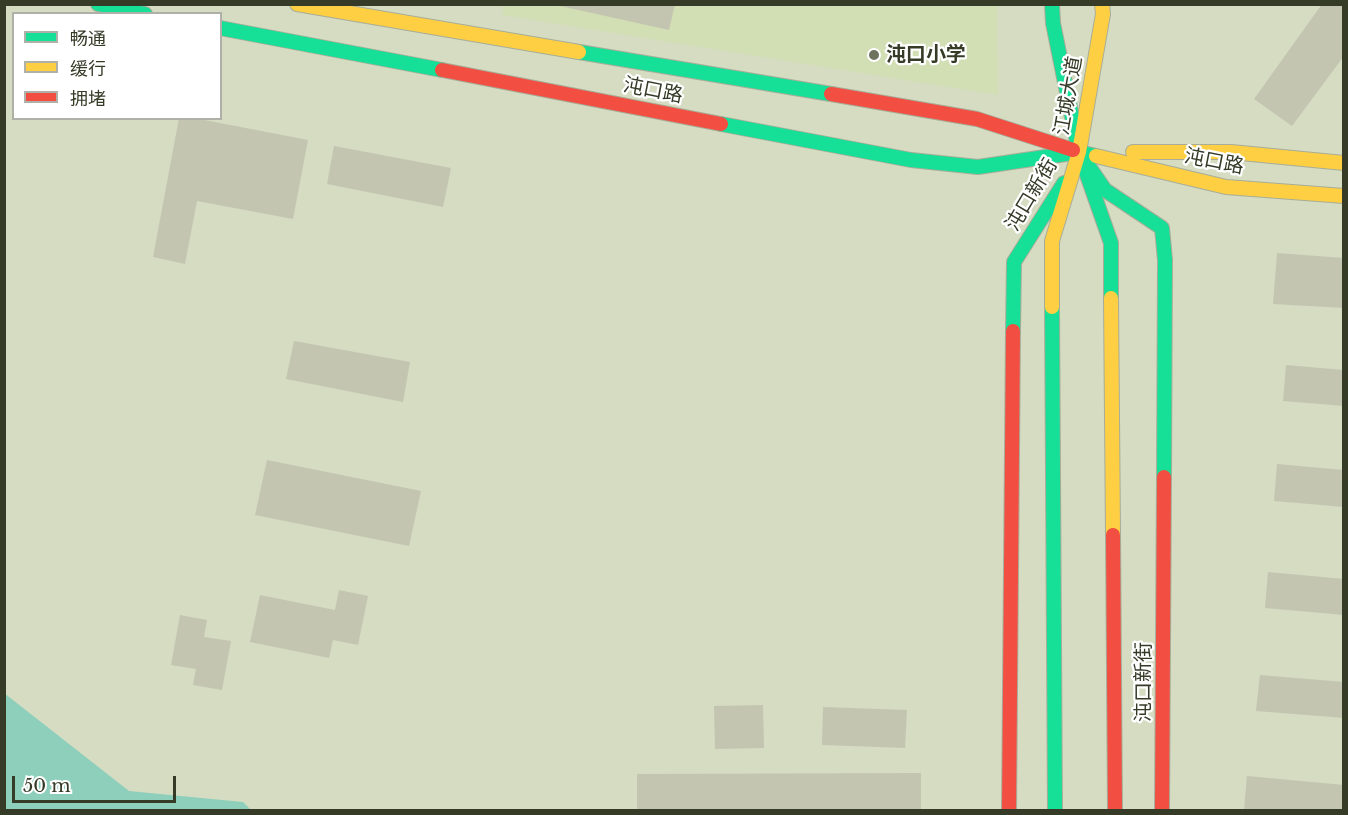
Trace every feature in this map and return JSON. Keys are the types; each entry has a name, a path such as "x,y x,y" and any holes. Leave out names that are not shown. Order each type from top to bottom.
{"main road":[{"path":"98,4 136,12"},
{"name":"沌口路","path":"297,4 977,119 1079,152 1226,187 1344,196"},
{"name":"江城大道","path":"1052,4 1053,23 1079,152"},
{"name":"江城大道","path":"1079,152 1103,14 1102,4"},
{"name":"沌口路","path":"222,28 911,160 978,167 1079,152 1231,152 1344,164"},
{"path":"1055,810 1052,241 1079,152"},
{"path":"1079,152 1111,243 1115,810"},
{"name":"沌口新街","path":"1009,810 1014,262 1059,194 1079,152"},
{"name":"沌口新街","path":"1079,152 1105,190 1162,228 1165,260 1162,810"}],"shaded area":[{"name":"沌口小学","path":"504,4 997,5 998,95 502,15"}],"water":[{"path":"4,693 129,791 243,802 251,810 5,810"}],"building":[{"path":"551,4 675,4 669,30"},
{"path":"1322,4 1344,4 1344,56 1292,126 1254,99"},
{"path":"179,120 204,120 308,140 293,219 197,201 185,264 153,257"},
{"path":"334,146 451,168 443,207 327,184"},
{"path":"1277,253 1344,258 1344,308 1273,304"},
{"path":"294,341 410,362 403,402 286,379"},
{"path":"1286,365 1344,370 1344,406 1283,401"},
{"path":"267,460 421,491 409,546 255,515"},
{"path":"1277,464 1344,470 1344,507 1274,501"},
{"path":"1268,572 1344,579 1344,615 1265,608"},
{"path":"339,590 368,596 358,645 333,640 329,658 250,642 260,595 335,610"},
{"path":"180,615 207,620 204,637 231,641 222,690 193,685 196,669 171,665"},
{"path":"1260,675 1344,682 1344,718 1256,711"},
{"path":"763,705 764,748 715,749 714,706"},
{"path":"823,707 907,710 905,748 822,745"},
{"path":"921,773 921,810 637,810 637,774"},
{"path":"1247,776 1344,785 1344,810 1244,810"}],"traffic: fast":[{"path":"98,4 136,12"},
{"path":"1052,4 1053,23 1079,152 1111,243 1111,298"},
{"path":"222,28 442,70"},
{"path":"579,52 831,94"},
{"path":"721,124 911,160 978,167 1079,152 1096,156"},
{"path":"1085,161 1105,190 1162,228 1165,260 1164,477"},
{"path":"1013,331 1014,262 1064,183"},
{"path":"1052,307 1055,810"}],"traffic: slow":[{"path":"297,4 579,52"},
{"path":"1052,307 1052,241 1079,152 1103,14 1102,4"},
{"path":"1133,152 1231,152 1344,163"},
{"path":"1096,156 1226,187 1344,196"},
{"path":"1111,298 1113,535"}],"traffic: jam":[{"path":"442,70 721,124"},
{"path":"831,94 977,119 1073,150"},
{"path":"1009,810 1013,331"},
{"path":"1162,810 1164,477"},
{"path":"1113,535 1115,810"}],"place":[{"name":"沌口小学","path":"874,55"}]}
